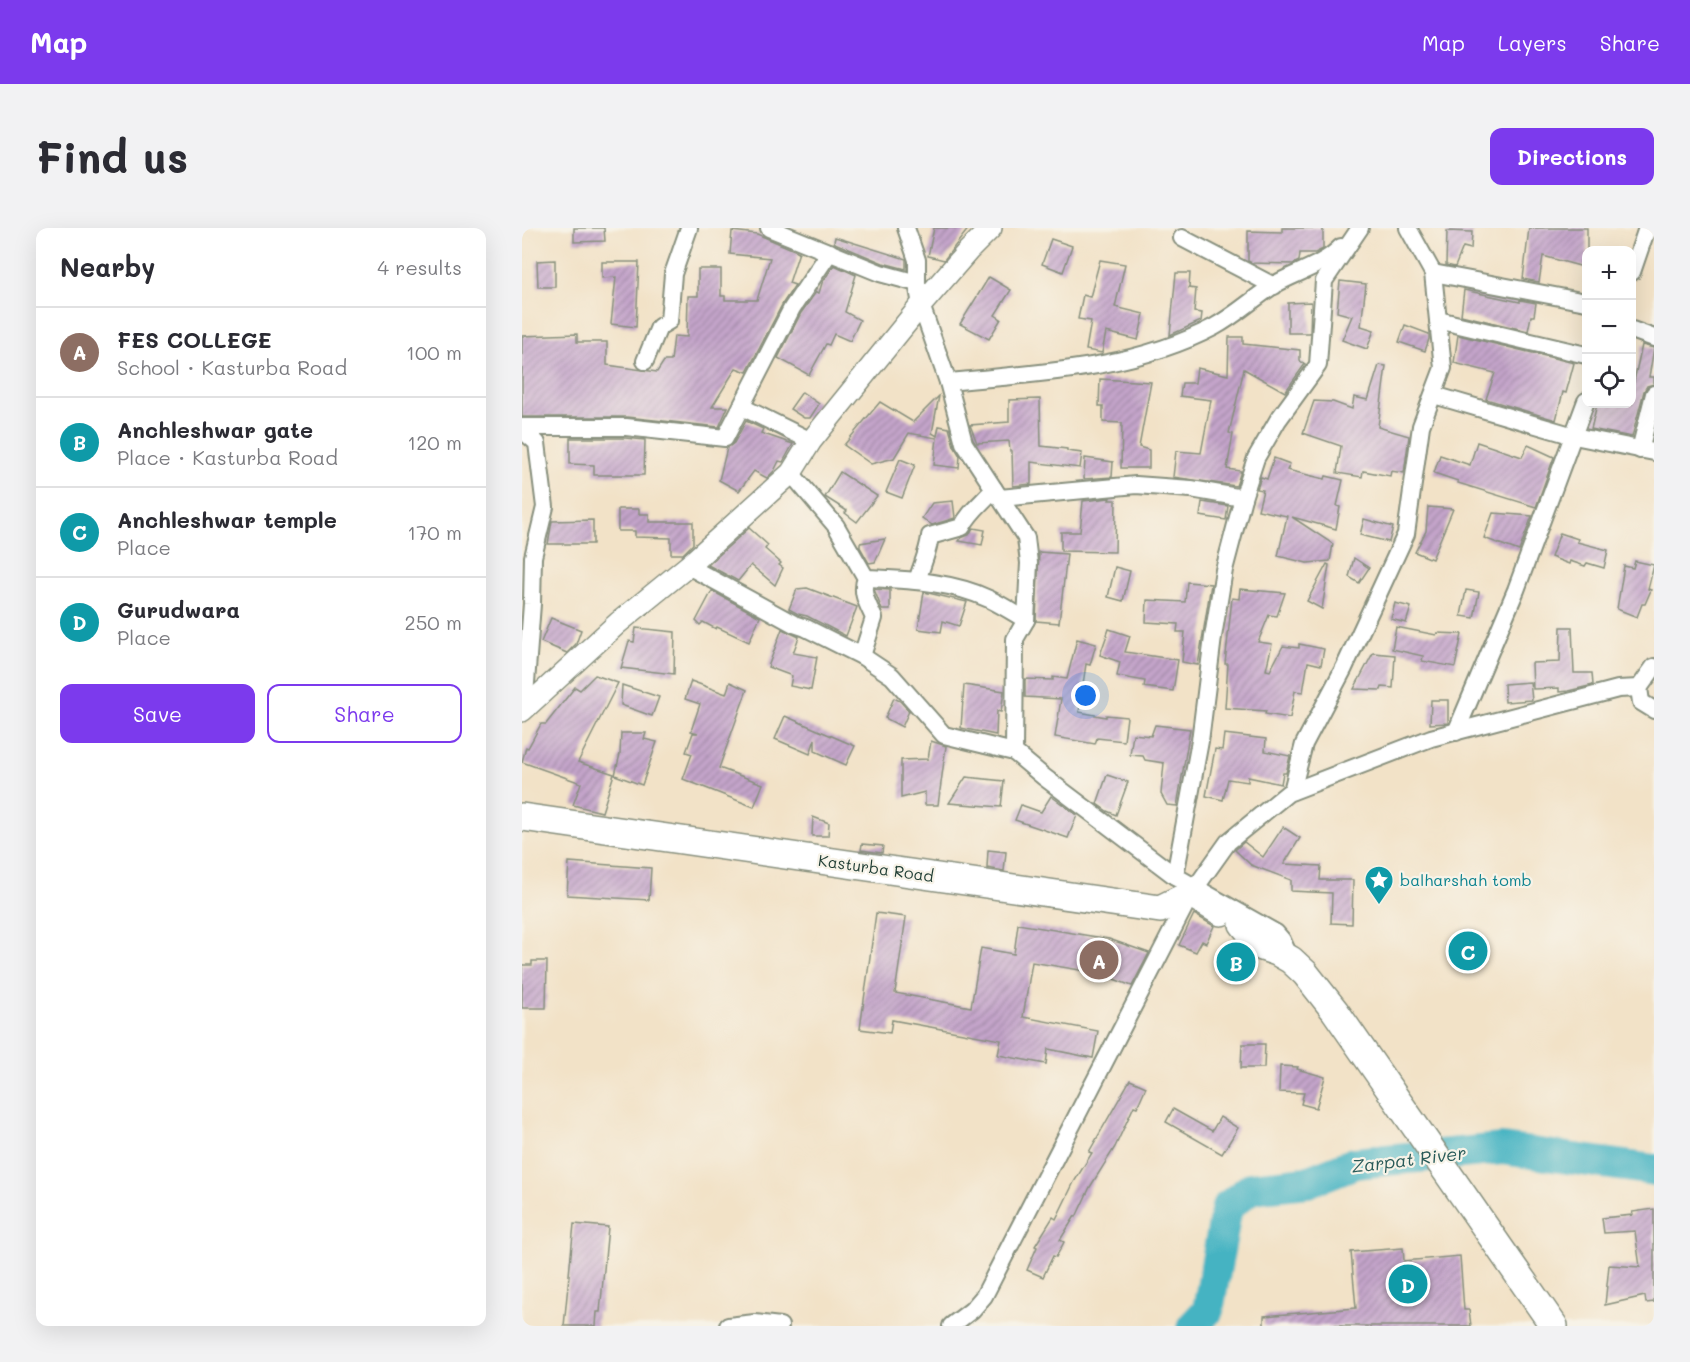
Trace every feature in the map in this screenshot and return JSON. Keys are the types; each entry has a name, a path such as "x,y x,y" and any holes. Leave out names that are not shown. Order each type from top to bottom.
{"main road":[{"name":"Kasturba Road","path":"522,817 1160,909 1187,886"},
{"path":"1187,886 1232,918 1262,947 1291,960 1305,974 1375,1066 1554,1326"}],"street":[{"path":"645,361 659,327 669,321 673,272 689,228"},
{"path":"769,228 880,273 917,283"},
{"path":"906,228 916,260 921,305 948,382 964,443 1026,538 1029,563 1026,620 1014,639 1014,752"},
{"path":"523,710 618,623 688,566 791,473 812,441 921,305 968,250 991,228"},
{"path":"948,382 1076,368 1133,359 1215,327 1247,307 1274,286 1307,270 1332,254 1340,248 1351,228"},
{"path":"1187,886 1200,741 1224,570 1256,458 1278,420 1318,365 1324,281 1360,228"},
{"path":"1292,791 1304,744 1344,668 1406,534 1421,426 1443,368 1433,273 1408,228"},
{"path":"1636,260 1647,228"},
{"path":"1182,238 1274,286"},
{"path":"522,429 626,427 723,439 728,436 792,308 830,252"},
{"path":"1433,273 1582,301"},
{"path":"1438,320 1583,354"},
{"path":"1636,331 1654,338"},
{"path":"1434,395 1574,436 1647,451 1654,394"},
{"path":"742,407 812,441"},
{"path":"1456,732 1516,590 1584,408"},
{"path":"522,429 537,443 545,507 528,564 523,710"},
{"path":"791,473 836,526 866,578 863,587 864,595 874,618 862,656"},
{"path":"917,581 930,536 962,527 968,514 997,494 1136,485 1191,489 1243,498"},
{"path":"688,566 794,624 807,628 862,656 897,681 944,735 1014,752 1187,886 1276,933 1282,940 1291,960"},
{"path":"866,578 917,581 953,587 990,599 1026,620"},
{"path":"1654,667 1639,688 1641,702 1654,710"},
{"path":"951,1326 972,1310 984,1296 1187,886 1228,843 1292,791 1431,738 1618,689 1639,688"},
{"path":"728,1326 755,1323 780,1326"}],"building":[{"path":"574,228 604,228 605,241 574,242"},
{"path":"934,228 969,228 944,260 928,256"},
{"path":"1282,228 1323,228 1323,249 1315,253 1300,253 1299,261 1293,264 1248,261 1248,231 1282,232"},
{"path":"1529,228 1587,228 1587,246 1582,246 1582,267 1543,256 1539,282 1523,279"},
{"path":"732,231 757,234 799,252 789,283 795,285 783,303 747,372 736,368 712,407 728,407 719,427 627,417 522,417 522,336 577,334 577,342 607,342 607,365 657,372 664,361 671,361 674,336 687,337 688,296 698,296 698,269 721,269 721,296 725,296 725,300 757,300 770,258 730,254"},
{"path":"1447,231 1472,232 1471,249 1463,247 1455,267 1446,265"},
{"path":"835,237 906,259 906,269 883,263 837,244 834,242"},
{"path":"1051,239 1072,246 1063,272 1042,264"},
{"path":"555,260 555,287 538,287 537,261"},
{"path":"1100,260 1125,264 1115,307 1144,314 1138,340 1106,332 1102,353 1086,350 1091,321 1078,319 1083,295 1090,297"},
{"path":"602,262 639,262 636,327 611,324 616,277 602,278"},
{"path":"834,265 856,275 845,312 860,320 850,341 834,334 809,375 778,358 801,313 816,292 819,293 822,283"},
{"path":"1176,273 1190,273 1189,288 1196,289 1194,312 1202,313 1201,321 1170,335"},
{"path":"989,277 1011,290 995,315 1001,319 989,339 960,324"},
{"path":"1340,281 1366,284 1361,326 1374,330 1367,349 1342,340 1352,316 1337,312"},
{"path":"1464,290 1520,302 1520,300 1536,303 1528,331 1461,315"},
{"path":"1311,302 1310,333 1288,333 1288,303"},
{"path":"1405,325 1429,334 1425,351 1399,342"},
{"path":"1458,335 1574,363 1556,420 1486,399 1495,373 1454,363"},
{"path":"1229,337 1243,337 1243,344 1300,350 1300,361 1305,364 1285,392 1244,369 1229,433 1233,434 1227,469 1241,471 1236,486 1173,477 1176,451 1201,453 1211,400 1180,396 1182,383 1195,383 1197,368 1228,375"},
{"path":"1642,345 1654,348 1649,377 1654,377 1654,384 1647,386 1644,391 1632,437 1591,429 1596,408 1636,408 1636,372"},
{"path":"1379,365 1386,366 1378,427 1409,436 1404,473 1391,471 1390,476 1363,471 1362,477 1337,473 1341,446 1303,433 1314,401 1333,402 1352,409 1354,397 1368,400"},
{"path":"1100,379 1151,382 1139,447 1149,450 1149,468 1121,468 1122,423 1103,422 1103,406 1099,406"},
{"path":"802,392 819,404 810,418 804,418 790,409"},
{"path":"939,396 932,433 937,436 939,426 949,428 954,446 960,456 959,468 934,465 937,438 909,433 894,458 871,464 844,445 880,402 913,422"},
{"path":"1040,399 1041,446 1082,453 1080,468 1031,462 1031,484 1013,486 1012,451 1010,451 1009,441 977,443 970,425 1009,422 1009,400"},
{"path":"746,421 763,429 761,433 793,444 783,462 779,461 767,478 754,471 739,491 719,480 727,448 734,443"},
{"path":"570,438 645,440 644,475 594,475 594,465 570,464"},
{"path":"1477,442 1522,457 1528,445 1554,457 1536,507 1458,483 1458,481 1434,473 1440,455 1470,465"},
{"path":"1085,458 1113,462 1112,477 1084,479"},
{"path":"1274,458 1290,464 1287,470 1325,479 1326,476 1343,480 1337,506 1340,507 1336,529 1292,517 1333,544 1330,561 1307,563 1278,556 1287,516 1258,510 1263,490 1257,489 1261,477 1267,479"},
{"path":"900,459 915,465 902,498 886,492"},
{"path":"840,472 877,496 857,522 845,513 847,511 825,497"},
{"path":"1110,498 1109,500 1116,500 1115,552 1061,551 1061,532 1080,532 1083,501"},
{"path":"953,501 955,518 932,525 922,518 932,503"},
{"path":"1202,502 1228,506 1226,520 1200,516"},
{"path":"1428,507 1453,509 1432,559 1415,552 1426,531"},
{"path":"618,509 639,509 639,514 649,514 649,522 693,522 693,544 683,554 671,554 671,538 635,537 635,531 618,531"},
{"path":"1493,513 1532,516 1519,551 1484,538"},
{"path":"1364,519 1393,527 1389,542 1360,535"},
{"path":"593,520 593,544 548,544 552,521"},
{"path":"749,528 768,545 765,549 781,563 779,565 783,568 775,585 751,565 738,581 708,565"},
{"path":"973,528 985,530 982,545 959,541 969,535"},
{"path":"1560,533 1578,539 1577,542 1608,550 1604,568 1587,563 1585,566 1570,561 1569,564 1551,557"},
{"path":"885,539 875,562 869,563 860,543"},
{"path":"1039,552 1067,554 1059,623 1036,621"},
{"path":"1354,558 1369,568 1359,583 1349,577"},
{"path":"1635,561 1654,565 1648,589 1651,590 1637,617 1617,609 1624,566 1633,568"},
{"path":"1327,564 1329,565 1322,609 1307,601"},
{"path":"1115,567 1130,571 1123,601 1108,597"},
{"path":"1187,582 1211,584 1198,665 1182,662 1185,632 1177,632 1178,624 1146,622 1147,600 1185,602"},
{"path":"807,588 857,607 846,636 789,609 797,589"},
{"path":"874,589 890,590 890,610 882,610"},
{"path":"1240,589 1285,593 1277,616 1269,615 1258,642 1272,644 1266,670 1270,671 1283,646 1299,648 1299,644 1324,649 1321,665 1308,662 1303,692 1295,691 1290,718 1265,714 1266,711 1225,708 1228,664 1225,664 1232,598 1239,599"},
{"path":"1466,590 1479,592 1474,618 1461,616"},
{"path":"712,591 760,617 749,642 703,622 700,625 696,621"},
{"path":"924,592 967,602 959,626 943,621 941,632 918,629"},
{"path":"1395,603 1411,607 1406,623 1391,619"},
{"path":"551,618 581,630 576,644 567,653 541,642"},
{"path":"1396,627 1436,635 1437,633 1462,634 1455,667 1422,661 1423,656 1392,649"},
{"path":"1561,627 1572,627 1574,673 1592,673 1593,685 1559,692 1559,688 1533,689 1532,663 1560,662"},
{"path":"636,628 675,632 674,674 621,668 629,641 634,642"},
{"path":"782,629 799,637 793,653 817,657 811,690 790,686 792,676 768,667"},
{"path":"1109,629 1130,636 1125,652 1178,660 1173,691 1144,687 1145,681 1117,676 1120,662 1100,655"},
{"path":"1077,639 1096,644 1090,665 1086,664 1079,712 1106,717 1106,715 1127,717 1124,741 1097,738 1095,744 1055,737 1061,699 1025,697 1025,679 1053,680 1053,677 1067,679"},
{"path":"1373,653 1395,655 1393,688 1354,689"},
{"path":"595,675 618,683 578,762 614,774 602,812 573,805 581,783 522,762 526,747 528,748 541,724 546,724 575,687 580,690"},
{"path":"691,681 726,694 730,682 747,690 719,768 763,784 754,807 683,779 692,754 686,752 693,733 698,733 691,731 700,704 685,699"},
{"path":"1530,682 1532,700 1505,702 1504,684"},
{"path":"622,685 659,697 652,716 621,705"},
{"path":"964,685 1004,691 1001,712 997,711 996,735 961,728"},
{"path":"894,698 909,711 902,727 885,718"},
{"path":"1431,700 1448,700 1448,723 1430,724"},
{"path":"785,716 855,746 846,765 815,751 815,739 810,754 775,739"},
{"path":"1155,725 1190,729 1177,806 1167,805 1161,794 1164,763 1145,760 1143,756 1130,755 1133,734 1151,736"},
{"path":"621,733 646,733 644,739 657,742 642,785 615,775 620,754"},
{"path":"1224,734 1266,739 1265,751 1290,756 1281,784 1248,777 1248,782 1228,779 1223,800 1206,796 1215,749 1222,750"},
{"path":"931,741 946,746 938,805 925,805 925,792 901,798 901,760 928,759"},
{"path":"1107,775 1128,782 1116,815 1097,804"},
{"path":"966,777 1004,781 1001,807 949,803"},
{"path":"1051,796 1077,815 1068,838 1015,820 1021,805 1041,812"},
{"path":"813,817 829,823 828,836 812,836"},
{"path":"1283,827 1300,838 1284,864 1321,866 1320,880 1353,880 1352,924 1331,923 1332,893 1291,891 1291,880 1251,865 1235,850 1244,842 1263,857"},
{"path":"862,844 883,846 882,853 861,850"},
{"path":"988,850 1006,852 1004,871 987,868"},
{"path":"569,862 651,868 649,900 567,895"},
{"path":"876,913 906,917 895,993 971,1007 981,948 1014,954 1018,924 1109,939 1149,953 1132,986 1098,973 1032,962 1023,1017 1098,1031 1093,1058 1048,1049 1046,1064 998,1055 1001,1040 892,1020 890,1033 860,1029"},
{"path":"1194,914 1214,926 1206,943 1202,941 1196,952 1179,945"},
{"path":"532,961 547,961 546,1008 522,1008 522,965 532,965"},
{"path":"1242,1044 1265,1044 1264,1068 1241,1068"},
{"path":"1280,1066 1298,1067 1297,1069 1325,1077 1316,1108 1301,1104 1304,1093 1279,1092"},
{"path":"1130,1080 1146,1087 1137,1107 1134,1106 1115,1147 1090,1187 1076,1217 1060,1240 1064,1242 1056,1257 1053,1256 1043,1277 1027,1270 1037,1247 1035,1246 1053,1217 1056,1219 1074,1182 1092,1153 1089,1152"},
{"path":"1173,1109 1212,1131 1220,1117 1238,1128 1222,1154 1166,1122"},
{"path":"1654,1209 1654,1302 1646,1303 1645,1296 1605,1305 1609,1265 1640,1267 1635,1231 1604,1233 1602,1218 1633,1215 1632,1212"},
{"path":"574,1224 608,1227 600,1312 597,1312 596,1326 564,1326"},
{"path":"1403,1248 1404,1261 1460,1256 1464,1310 1469,1310 1471,1326 1264,1326 1264,1316 1356,1308 1351,1252"}],"waterway":[{"name":"Zarpat River","path":"1193,1326 1208,1310 1227,1207 1251,1188 1307,1182 1355,1163 1502,1149 1654,1170"}],"place":[{"name":"balharshah tomb","path":"1379,906"},
{"name":"Anchleshwar temple","path":"1468,951"},
{"name":"FES COLLEGE","path":"1099,960"},
{"name":"Anchleshwar gate","path":"1236,962"},
{"name":"Gurudwara","path":"1408,1284"}]}
